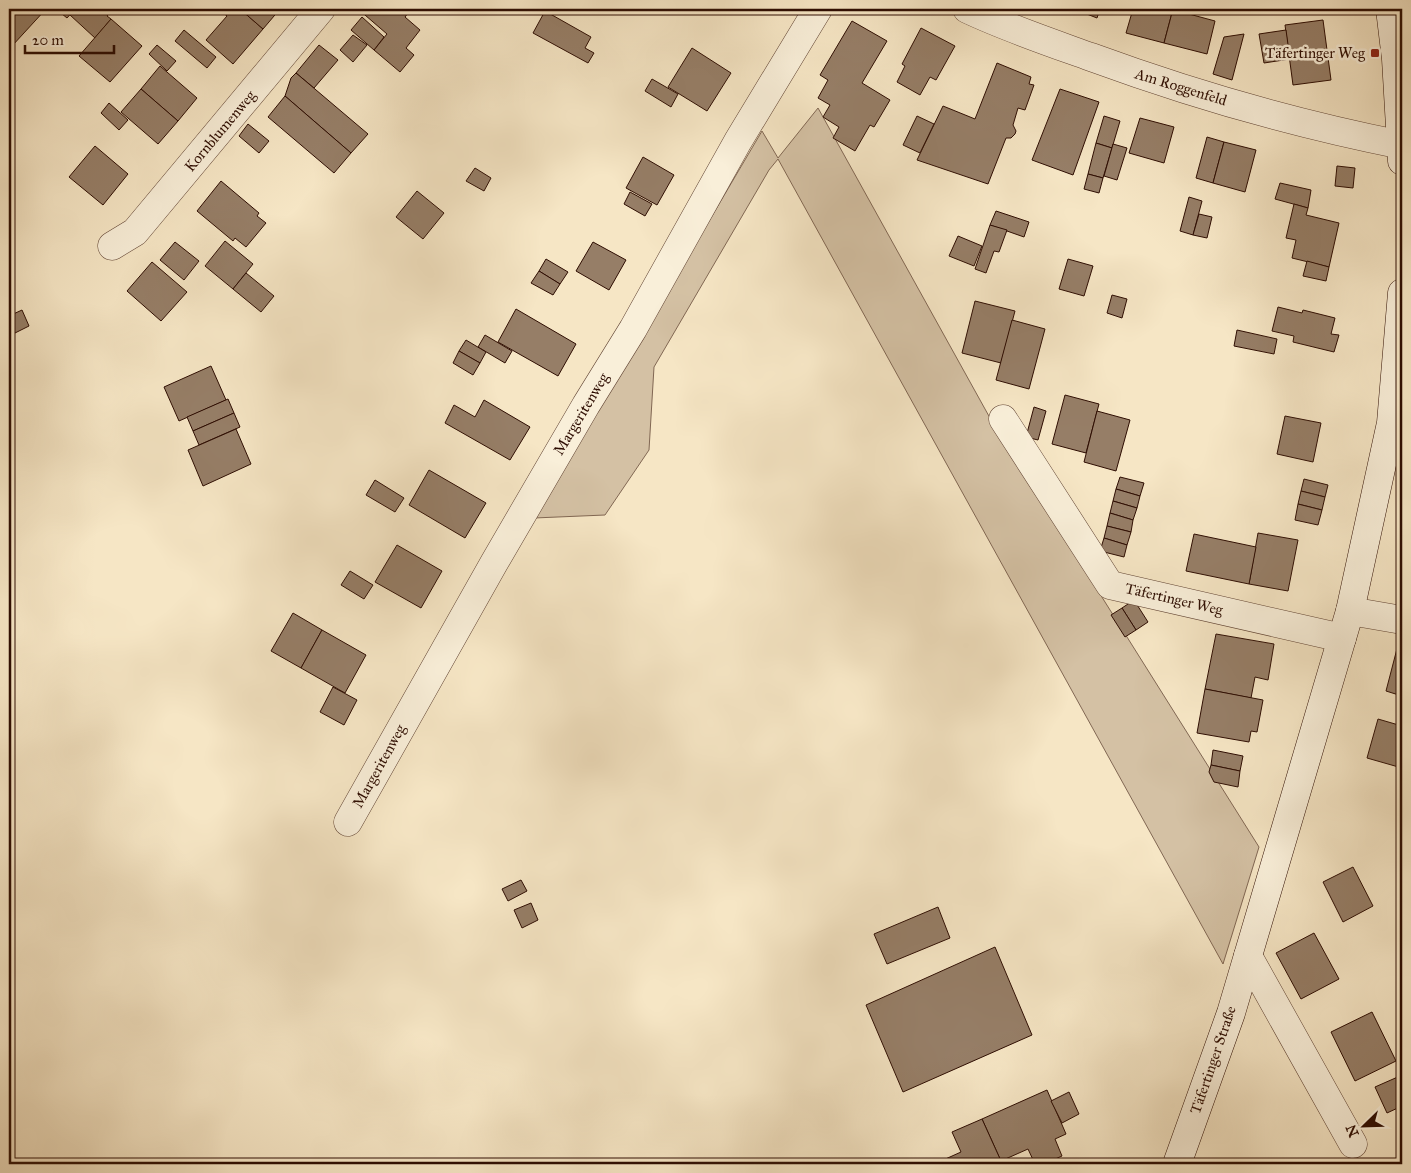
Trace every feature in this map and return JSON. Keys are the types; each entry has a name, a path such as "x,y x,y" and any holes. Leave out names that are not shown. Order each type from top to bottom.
{"street":[{"name":"Kornblumenweg","path":"112,246 135,232 321,9"},
{"name":"Margeritenweg","path":"348,822 508,539 586,405 633,329 734,149 818,9"},
{"name":"Am Roggenfeld","path":"967,9 1023,33 1143,77 1319,127 1402,144"},
{"path":"1390,9 1396,59 1402,161"},
{"path":"1342,638 1350,611 1391,423 1402,293"},
{"name":"Täfertinger Weg","path":"1003,419 1110,584 1342,638"},
{"path":"1350,611 1402,620"},
{"name":"Täfertinger Straße","path":"1177,1164 1231,1013 1342,638"},
{"path":"1248,956 1354,1144"}],"shaded area":[{"path":"818,108 995,427 1259,847 1223,964 778,159 769,170 654,367 649,450 605,515 534,518 762,131 778,158"}],"building":[{"path":"9,9 46,9 12,46 9,43"},
{"path":"56,9 75,9 67,18"},
{"path":"75,9 111,9 107,16 111,19 95,38 70,15"},
{"path":"224,9 240,9 263,29 233,64 206,40 227,16 222,12"},
{"path":"240,9 280,9 263,29"},
{"path":"358,9 411,9 405,17 420,30 406,48 414,55 400,72 374,50 387,34"},
{"path":"1074,9 1100,9 1097,18"},
{"path":"1133,9 1173,9 1164,43 1126,33"},
{"path":"1173,9 1190,9 1189,14 1215,21 1207,54 1164,43"},
{"path":"1219,9 1233,9 1232,13"},
{"path":"545,11 591,37 585,48 594,53 588,63 533,33"},
{"path":"362,17 384,37 374,50 351,30"},
{"path":"111,19 142,46 110,82 79,56"},
{"path":"1323,20 1331,80 1293,85 1285,25"},
{"path":"852,21 887,41 862,83 890,100 874,127 870,125 855,151 833,138 839,127 823,117 830,105 818,98 828,80 820,75"},
{"path":"921,28 955,46 936,80 930,77 920,95 897,82 905,66 902,64"},
{"path":"184,30 216,57 207,68 175,41"},
{"path":"1286,30 1290,59 1264,63 1259,34"},
{"path":"1244,34 1232,80 1213,74 1224,37"},
{"path":"353,35 367,45 353,62 340,50"},
{"path":"157,45 176,61 167,71 149,54"},
{"path":"319,45 338,60 314,88 296,73"},
{"path":"692,48 731,73 707,111 668,87"},
{"path":"997,63 1031,77 1029,84 1034,85 1025,110 1018,108 1013,125 1016,131 1015,134 1011,138 1006,138 988,184 917,160 943,106 975,119"},
{"path":"160,66 197,98 178,121 141,89"},
{"path":"296,73 368,134 351,153 285,96 291,78"},
{"path":"652,79 678,94 671,107 645,91"},
{"path":"141,89 178,121 158,144 121,112"},
{"path":"1060,89 1099,102 1073,175 1032,160"},
{"path":"285,96 351,153 334,173 268,117"},
{"path":"109,103 128,120 119,130 101,113"},
{"path":"917,116 934,124 920,153 903,145"},
{"path":"1104,116 1120,121 1112,148 1096,143"},
{"path":"1140,118 1174,127 1164,163 1129,153"},
{"path":"248,124 269,141 259,153 239,136"},
{"path":"1207,137 1224,142 1213,183 1196,178"},
{"path":"1224,142 1256,150 1245,192 1213,183"},
{"path":"1096,143 1112,148 1103,178 1088,174"},
{"path":"1113,144 1127,148 1117,180 1104,176"},
{"path":"95,146 128,174 103,205 69,177"},
{"path":"643,157 674,175 657,205 626,188"},
{"path":"1337,166 1355,168 1353,188 1335,186"},
{"path":"475,168 491,178 484,191 466,181"},
{"path":"1088,174 1103,178 1099,193 1084,189"},
{"path":"221,181 259,213 257,216 266,223 246,247 235,238 233,241 197,211"},
{"path":"1280,183 1311,190 1308,208 1275,199"},
{"path":"417,191 444,213 423,239 396,217"},
{"path":"630,192 652,204 645,216 624,204"},
{"path":"1189,197 1202,201 1193,235 1180,231"},
{"path":"1294,204 1308,208 1306,215 1339,223 1329,267 1292,258 1296,240 1286,238"},
{"path":"996,211 1029,222 1024,237 990,225"},
{"path":"1199,214 1212,217 1207,238 1193,235"},
{"path":"990,225 1007,230 999,252 994,251 986,273 975,269"},
{"path":"958,236 982,246 974,266 949,256"},
{"path":"225,241 253,264 233,289 205,266"},
{"path":"175,242 199,261 184,280 160,260"},
{"path":"593,242 626,260 609,290 576,271"},
{"path":"546,259 568,272 560,284 539,271"},
{"path":"1068,259 1093,266 1084,296 1059,289"},
{"path":"1307,261 1329,267 1326,281 1303,276"},
{"path":"152,262 187,292 161,321 127,291"},
{"path":"539,271 560,284 553,295 531,283"},
{"path":"246,273 274,296 261,312 233,289"},
{"path":"1112,295 1127,299 1122,318 1107,313"},
{"path":"975,301 1015,311 1001,363 962,353"},
{"path":"1278,307 1302,313 1303,310 1335,318 1331,334 1339,335 1334,352 1293,342 1294,336 1272,331"},
{"path":"516,309 576,344 558,376 498,342"},
{"path":"22,310 29,326 11,335 9,316"},
{"path":"1012,320 1045,329 1029,389 996,380"},
{"path":"1237,330 1277,339 1274,354 1234,346"},
{"path":"485,335 512,351 505,363 478,347"},
{"path":"466,340 486,352 480,363 459,351"},
{"path":"459,351 480,363 473,375 453,363"},
{"path":"211,366 226,400 179,421 164,387"},
{"path":"1065,395 1099,404 1086,453 1052,444"},
{"path":"228,399 234,413 193,431 187,417"},
{"path":"484,400 530,427 510,460 445,423 454,405 475,417"},
{"path":"1034,407 1046,411 1038,440 1026,437"},
{"path":"1097,411 1130,420 1116,471 1084,462"},
{"path":"234,413 240,427 199,445 193,431"},
{"path":"1285,416 1321,423 1313,462 1277,454"},
{"path":"236,429 251,464 203,486 188,450"},
{"path":"429,470 486,503 465,538 409,505"},
{"path":"1120,477 1144,483 1140,496 1116,489"},
{"path":"1304,479 1328,485 1325,497 1301,491"},
{"path":"375,480 404,498 395,512 366,495"},
{"path":"1116,489 1140,496 1137,508 1113,501"},
{"path":"1301,491 1325,497 1322,510 1298,504"},
{"path":"1113,501 1137,508 1133,520 1110,513"},
{"path":"1298,504 1322,510 1318,525 1295,520"},
{"path":"1110,513 1133,520 1131,532 1107,526"},
{"path":"1107,526 1131,532 1127,545 1104,538"},
{"path":"1258,533 1298,540 1288,591 1249,584"},
{"path":"1194,534 1256,547 1249,584 1186,571"},
{"path":"1104,538 1127,545 1124,557 1100,551"},
{"path":"397,545 442,571 421,608 375,582"},
{"path":"350,571 373,585 364,599 341,585"},
{"path":"1134,600 1148,622 1136,630 1122,608"},
{"path":"1122,608 1136,630 1125,637 1111,615"},
{"path":"293,613 322,630 301,668 271,651"},
{"path":"322,630 366,655 345,693 301,668"},
{"path":"1216,634 1274,644 1268,680 1255,677 1251,698 1205,689"},
{"path":"1399,641 1402,642 1402,696 1386,691"},
{"path":"333,687 357,700 344,725 320,712"},
{"path":"1205,689 1263,700 1257,732 1251,731 1249,742 1197,733"},
{"path":"1378,719 1402,726 1402,768 1367,758"},
{"path":"1213,750 1243,756 1240,771 1211,765"},
{"path":"1211,765 1240,771 1238,787 1214,782 1209,772"},
{"path":"1353,867 1373,906 1343,922 1323,882"},
{"path":"521,880 527,891 508,901 502,889"},
{"path":"531,903 538,920 522,928 514,910"},
{"path":"938,907 950,938 887,964 874,934"},
{"path":"1314,933 1339,979 1301,999 1276,953"},
{"path":"995,947 1032,1035 903,1092 866,1005"},
{"path":"1372,1012 1396,1061 1355,1081 1331,1032"},
{"path":"1400,1076 1402,1081 1402,1106 1387,1113 1375,1087"},
{"path":"1047,1090 1066,1134 1055,1139 1062,1156 1044,1164 1035,1164 1028,1149 1001,1161 982,1119"},
{"path":"1069,1092 1079,1114 1062,1123 1051,1101"},
{"path":"982,1119 1001,1161 994,1164 942,1164 941,1161 961,1152 952,1132"}],"place":[{"name":"Täfertinger Weg","path":"1375,53"}]}
